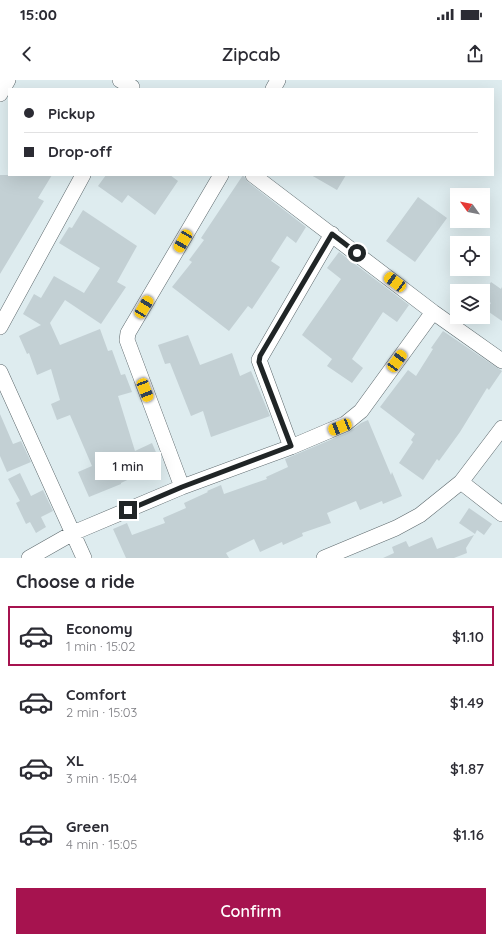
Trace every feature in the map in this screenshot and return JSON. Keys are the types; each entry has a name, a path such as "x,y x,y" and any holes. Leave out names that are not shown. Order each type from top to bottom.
{"street":[{"path":"0,94 8,80"},
{"path":"0,327 82,176"},
{"path":"182,487 127,340 128,333 220,176"},
{"path":"254,176 433,312 502,361"},
{"path":"291,446 259,360 332,234"},
{"path":"28,558 73,533 182,487 340,427 355,416 433,312"},
{"path":"0,372 84,558"},
{"path":"324,558 396,528 420,515 461,482 502,428"},
{"path":"461,482 502,514"}],"building":[{"path":"0,175 51,176 38,198 44,201 0,274"},
{"path":"105,176 171,176 178,181 155,215 128,195 122,203 98,186"},
{"path":"242,176 306,227 296,243 287,236 271,261 280,267 252,309 248,306 229,331 172,287 192,262 189,260 204,240 201,238"},
{"path":"313,176 345,176 337,190"},
{"path":"418,197 447,218 415,262 386,241"},
{"path":"83,210 137,246 117,282 126,287 101,324 65,300 50,323 60,345 100,329 108,351 112,350 121,375 125,374 132,392 118,396 135,451 152,443 161,464 121,484 89,497 78,472 92,466 70,415 57,420 51,404 60,400 51,369 37,375 29,353 27,354 19,336 41,325 23,314 34,294 41,298 54,276 84,293 100,268 59,243 69,227 72,228"},
{"path":"339,252 409,305 397,322 383,312 352,359 363,368 352,383 327,366 332,359 302,335 341,279 327,268"},
{"path":"491,282 501,289 502,287 502,321 490,313 490,284"},
{"path":"443,331 502,371 489,390 487,388 460,432 439,461 437,459 423,480 399,463 413,442 411,440 415,434 380,407 408,370 416,376 433,349 431,348"},
{"path":"188,335 200,365 232,353 240,376 251,371 270,416 211,437 203,411 191,416 170,363 165,364 158,345"},
{"path":"0,414 13,444 21,441 31,462 7,472 0,456"},
{"path":"368,420 391,475 392,472 402,496 383,504 382,501 360,510 356,501 327,513 331,523 302,533 303,536 283,545 282,542 260,552 254,539 226,553 229,558 126,558 113,529 127,523 132,535 165,523 163,518 186,508 184,503 208,492 207,491 221,485 224,494 267,479 266,477 288,467 285,459 349,432 361,423"},
{"path":"20,473 31,496 43,490 53,511 41,517 46,527 36,533 30,522 26,524 16,503 20,501 8,479"},
{"path":"469,508 492,524 484,535 477,530 475,534 459,523"},
{"path":"474,535 466,548 467,553 454,558 383,558 394,553 392,547 406,541 409,547 432,537 437,549"}],"route":[{"path":"128,510 182,487 291,446 259,362 260,356 332,234 357,253"}]}
